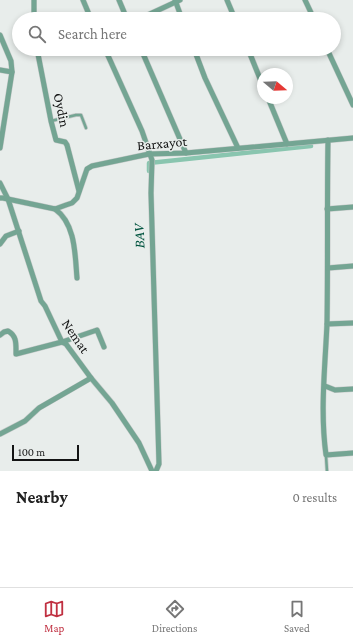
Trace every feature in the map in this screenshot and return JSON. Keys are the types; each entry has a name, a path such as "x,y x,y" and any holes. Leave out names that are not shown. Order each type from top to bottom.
{"street":[{"path":"34,0 34,12"},
{"path":"83,0 88,12"},
{"path":"119,0 124,12"},
{"path":"227,0 232,12"},
{"path":"305,0 311,12"},
{"path":"154,12 177,1 180,12"},
{"path":"0,35 11,61 12,72 0,148"},
{"name":"Oydin","path":"38,56 50,121 56,140 67,144 80,192"},
{"path":"107,56 142,131 152,163 151,193 159,464 155,471"},
{"path":"144,56 186,153"},
{"path":"197,56 205,78 238,148"},
{"path":"251,56 257,71"},
{"path":"330,56 353,106"},
{"path":"0,70 12,72"},
{"path":"271,104 288,144"},
{"name":"Barxayot","path":"55,209 72,203 77,198 87,169 92,166 150,154 186,153 353,138"},
{"path":"328,140 327,324 323,409 326,454 353,453"},
{"name":"Nemat","path":"0,183 8,199 41,301 45,306 62,342 66,344 112,403 139,443 155,471"},
{"path":"0,198 55,209 65,219 72,239 77,278"},
{"path":"327,209 353,208"},
{"path":"0,244 6,236 19,231"},
{"path":"328,268 353,266"},
{"path":"327,324 353,323"},
{"path":"0,335 8,331 13,334 15,338 16,354 62,342 97,330 104,347"},
{"path":"0,434 25,421 39,408 91,378"},
{"path":"325,386 335,390 353,389"}],"lane":[{"path":"50,121 81,115 86,128"},
{"path":"326,454 327,471"}],"waterway":[{"name":"BAV","path":"149,171 149,163 311,146"}]}
